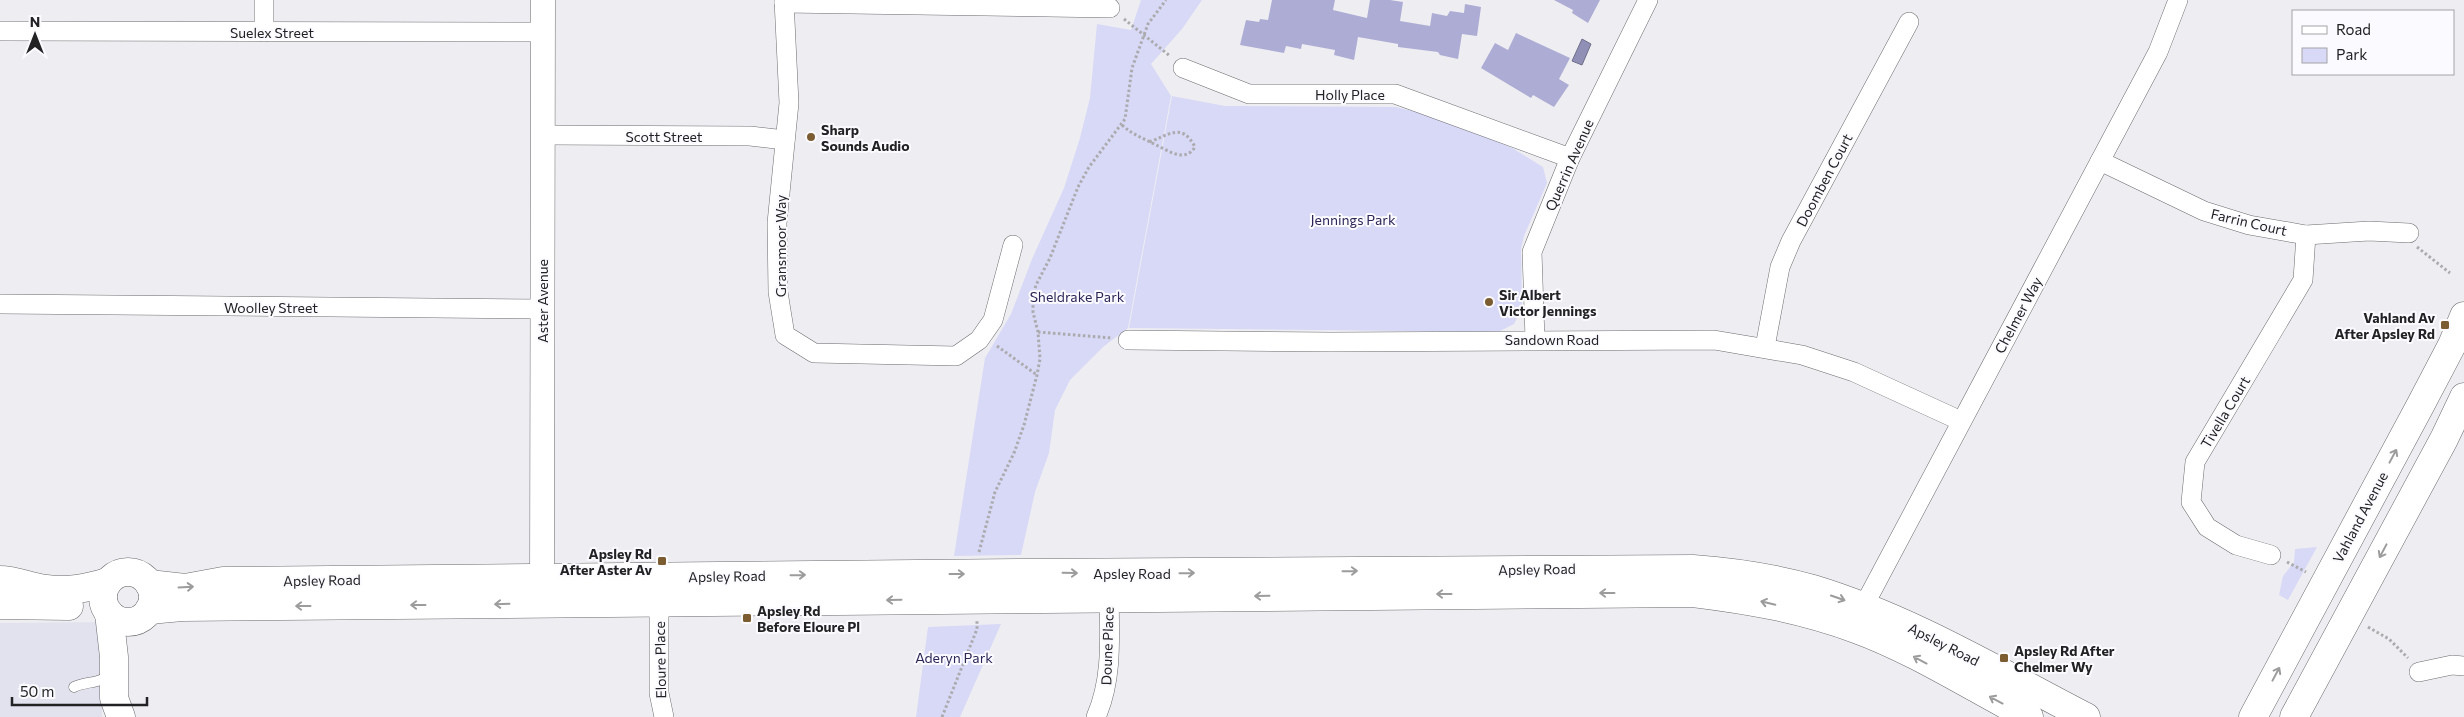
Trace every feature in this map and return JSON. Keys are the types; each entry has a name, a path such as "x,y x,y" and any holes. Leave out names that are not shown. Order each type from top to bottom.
{"main road":[{"name":"Vahland Avenue","path":"2253,717 2420,406 2452,345 2464,316"},
{"path":"2294,717 2444,439 2464,397"},
{"name":"Apsley Road","path":"107,601 114,577 129,572 137,574 146,605"},
{"name":"Apsley Road","path":"0,580 46,589 78,590 107,601 122,622 146,605 185,588 223,581 542,590 1110,586 1693,593 1906,624 2086,717"},
{"name":"Apsley Road","path":"542,590 659,603 1110,586"},
{"name":"Apsley Road","path":"0,605 107,601"},
{"path":"107,601 114,663 114,698 122,717"},
{"path":"122,717 130,699 132,636 146,605"},
{"name":"Apsley Road","path":"1861,618 1888,643 2028,717"}],"street":[{"path":"264,0 264,32"},
{"name":"Aster Avenue","path":"542,590 543,0"},
{"name":"Querrin Avenue","path":"1535,339 1532,252 1570,158 1648,0"},
{"name":"Chelmer Way","path":"1861,618 1961,421 2158,52 2178,0"},
{"path":"784,2 1110,8"},
{"name":"Gransmoor Way","path":"784,2 789,103 777,223 778,292 785,335 814,353 956,356 978,340 993,320 1013,244"},
{"name":"Doomben Court","path":"1765,347 1778,275 1791,241 1909,22"},
{"name":"Suelex Street","path":"0,31 543,32"},
{"name":"Holly Place","path":"1183,68 1249,94 1395,94 1570,158"},
{"name":"Scott Street","path":"543,135 750,136 785,140"},
{"name":"Farrin Court","path":"2100,161 2204,211 2249,225 2306,235 2369,231 2409,234"},
{"name":"Tivella Court","path":"2271,555 2236,545 2207,527 2191,502 2195,462 2303,280 2306,235"},
{"name":"Woolley Street","path":"0,304 542,309"},
{"name":"Sandown Road","path":"1128,340 1331,342 1535,339 1714,340 1765,347 1802,355 1854,372 1961,421"},
{"name":"Doune Place","path":"1096,717 1106,690 1109,675 1110,586"},
{"name":"Eloure Place","path":"659,603 659,693 664,717"},
{"path":"2420,672 2452,665 2464,666"}],"lane":[{"path":"74,687 104,678 112,670 114,663"}],"path":[{"path":"979,555 993,500 1014,453 1037,375 1040,359 1038,332 1033,312 1033,296 1036,285 1050,258 1078,186 1089,167 1122,125 1128,105 1132,68 1148,24 1166,0"},
{"path":"1110,8 1183,68"},
{"path":"1122,125 1132,135 1169,153 1180,156 1192,152 1195,147 1184,134 1175,131 1167,132 1149,142"},
{"path":"2409,234 2418,249 2450,273"},
{"path":"1038,332 1128,340"},
{"path":"978,340 997,346 1037,375"},
{"path":"942,717 977,629 977,619"},
{"path":"2362,623 2389,639 2420,672"}],"shaded area":[{"path":"1582,39 1591,44 1582,65 1572,61"},
{"path":"104,622 102,717 0,717 0,623"}],"green space":[{"name":"Sheldrake Park","path":"1141,0 1202,0 1182,29 1151,64 1171,96 1128,328 1103,347 1070,380 1055,410 1049,453 1035,492 1021,555 954,556 985,358 1011,314 1032,259 1064,188 1090,98 1097,24 1131,30"},
{"name":"Jennings Park","path":"1172,96 1225,106 1396,107 1440,118 1512,148 1543,167 1547,183 1524,236 1521,249 1522,308 1514,324 1498,332 1129,328"},
{"path":"2317,547 2288,600 2279,595 2283,576 2294,562 2295,549"},
{"name":"Aderyn Park","path":"1001,624 960,717 916,717 928,627"}],"building":[{"path":"1272,0 1335,0 1333,10 1367,18 1370,0 1403,2 1400,21 1430,26 1432,13 1447,16 1450,11 1464,13 1465,4 1481,7 1477,36 1462,34 1458,59 1440,55 1438,52 1398,47 1398,44 1358,37 1354,60 1334,55 1335,50 1302,44 1301,49 1286,46 1284,53 1240,45 1246,20 1259,22 1260,19 1268,20"},
{"path":"1554,0 1600,0 1588,23 1572,13 1573,10"},
{"path":"1516,33 1570,58 1559,79 1569,85 1554,107 1533,95 1531,98 1481,68 1495,43 1508,50"}],"place":[{"name":"Sharp Sounds Audio","path":"811,137"},
{"name":"Sir Albert Victor Jennings","path":"1489,302"},
{"name":"Vahland Av After Apsley Rd","path":"2445,325"},
{"name":"Apsley Rd After Aster Av","path":"662,561"},
{"name":"Apsley Rd Before Eloure Pl","path":"747,618"},
{"name":"Apsley Rd After Chelmer Wy","path":"2004,658"}]}
